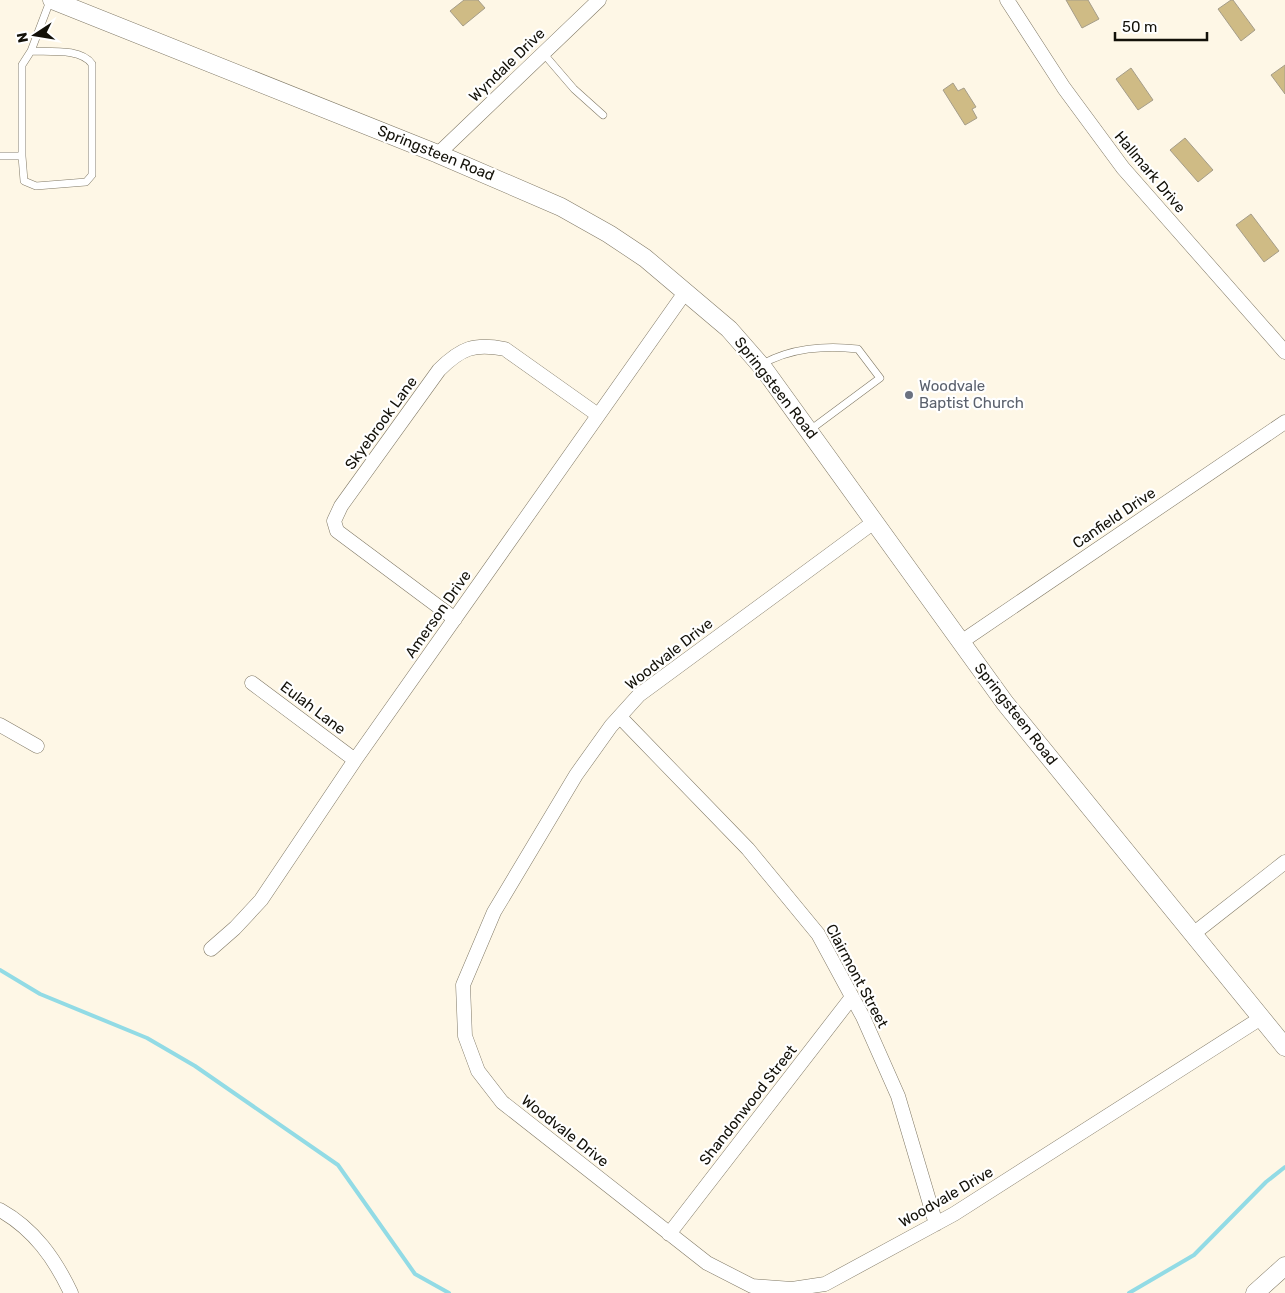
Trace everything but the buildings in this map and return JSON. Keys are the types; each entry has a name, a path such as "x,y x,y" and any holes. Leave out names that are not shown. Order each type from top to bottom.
{"street":[{"name":"Springsteen Road","path":"51,0 438,154 569,212 609,234 645,258 686,291 729,329 761,365 810,430 1006,704 1285,1047"},
{"name":"Wyndale Drive","path":"438,154 598,0"},
{"name":"Hallmark Drive","path":"1007,0 1064,88 1123,168 1285,352"},
{"name":"Amerson Drive","path":"211,949 235,928 261,900 356,760 686,291"},
{"name":"Skyebrook Lane","path":"455,619 337,531 334,521 341,506 438,370 456,353 470,348 487,345 505,349 598,415"},
{"name":"Canfield Drive","path":"961,642 1285,422"},
{"name":"Woodvale Drive","path":"874,522 639,695 576,775 494,912 463,985 465,1036 478,1071 502,1102 706,1263 752,1286 792,1290 825,1284 936,1224 1261,1018"},
{"name":"Eulah Lane","path":"252,683 356,760"},
{"name":"Clairmont Street","path":"620,717 748,849 818,934 852,997 898,1096 936,1224"},
{"path":"0,725 37,746"},
{"path":"1194,934 1285,862"},
{"name":"Shandonwood Street","path":"669,1234 852,997"},
{"path":"0,1210 32,1234 62,1273 71,1293"},
{"path":"1255,1293 1285,1266"}],"lane":[{"path":"31,51 77,54 85,56 92,64 92,175 86,182 36,186 28,184 22,176 22,65 31,51 51,0"},
{"path":"543,53 574,89 603,115"},
{"path":"0,156 22,156"},
{"path":"761,365 775,357 837,346 858,349 880,378 810,430"}],"waterway":[{"path":"0,970 40,994 147,1038 195,1066 338,1165 415,1274 449,1293"},
{"path":"1129,1293 1194,1255 1266,1182 1285,1167"}],"place":[{"name":"Woodvale Baptist Church","path":"909,395"}]}
